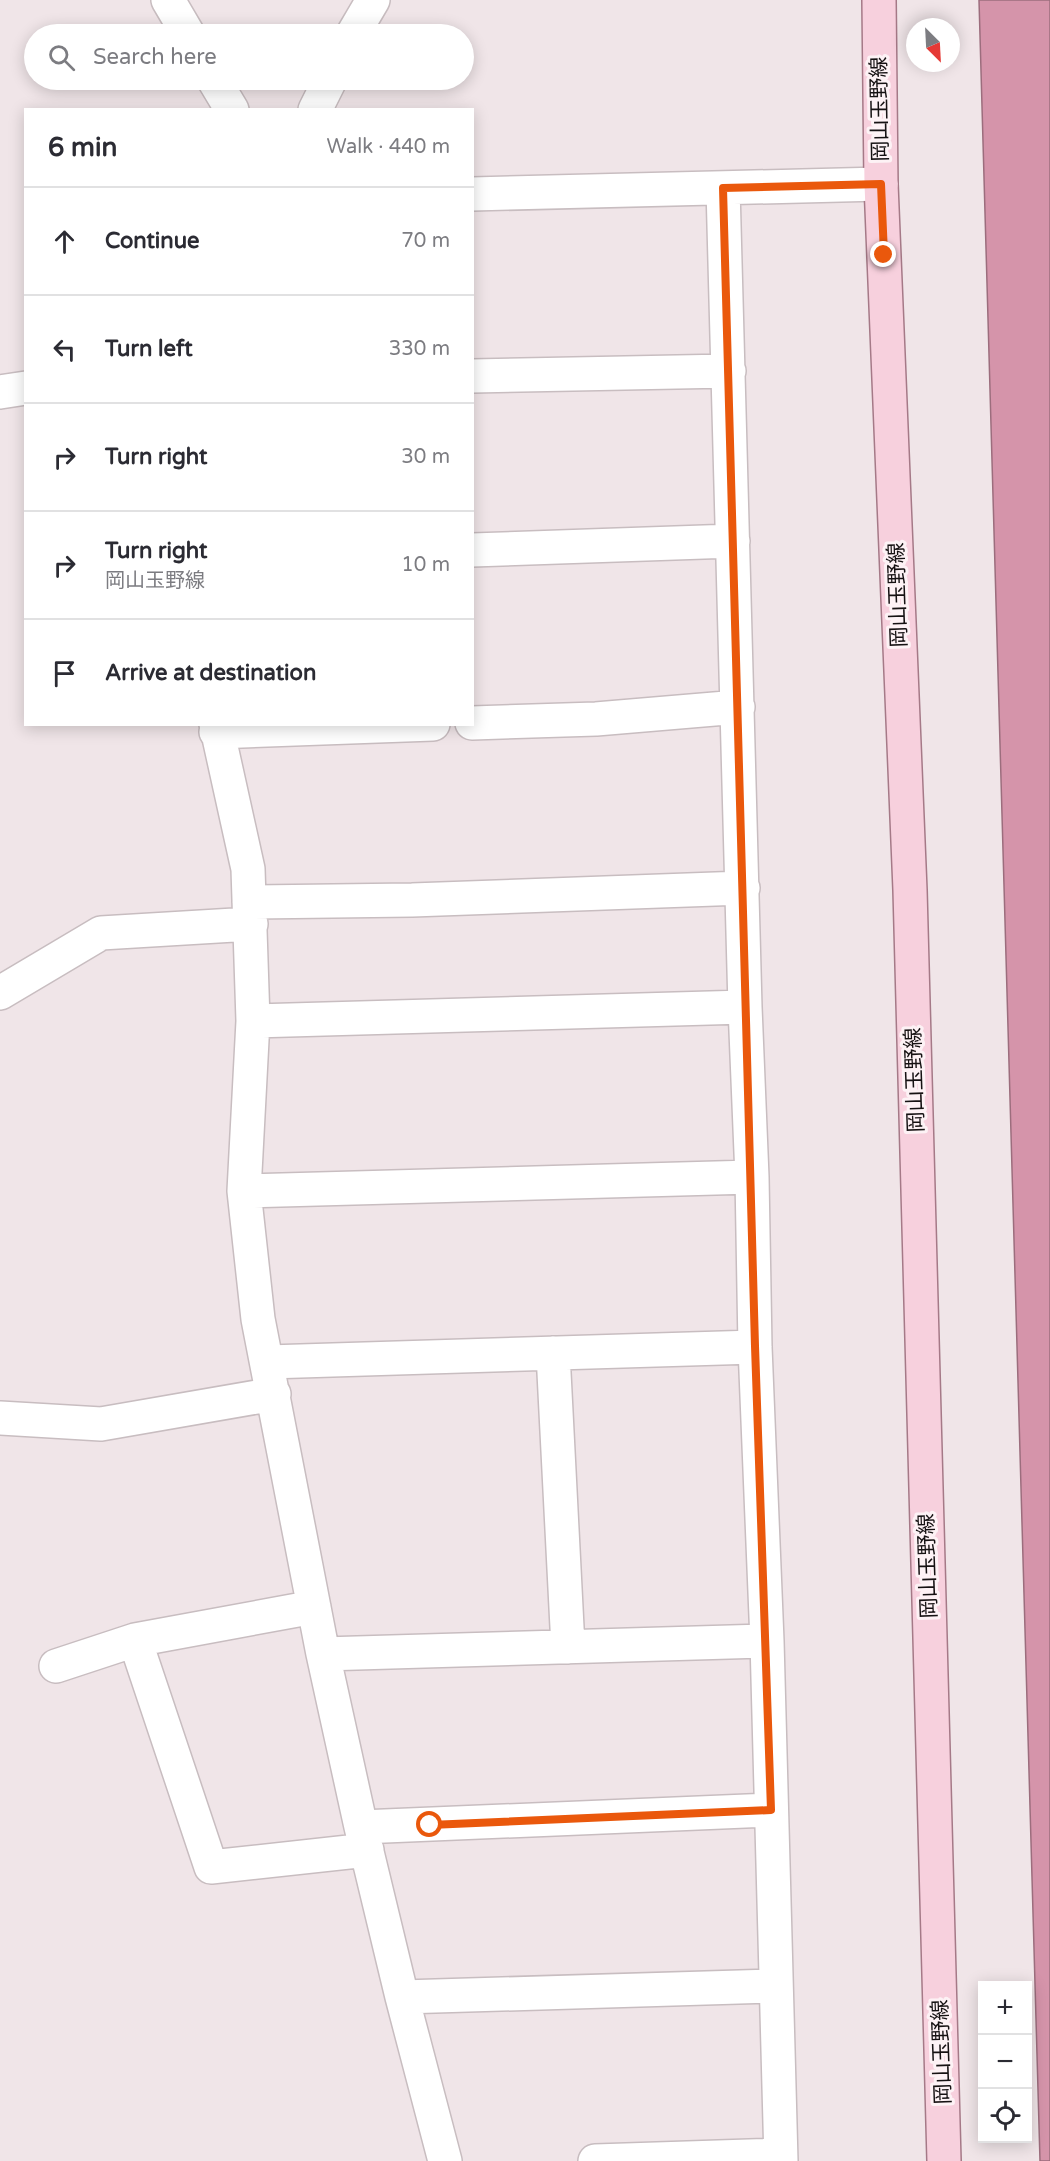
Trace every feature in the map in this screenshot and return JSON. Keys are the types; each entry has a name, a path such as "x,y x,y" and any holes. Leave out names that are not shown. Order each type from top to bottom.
{"main road":[{"name":"岡山玉野線","path":"879,0 881,184 910,890 944,2161"}],"street":[{"path":"168,0 182,24"},
{"path":"360,24 374,0"},
{"path":"220,90 231,108"},
{"path":"316,108 325,90"},
{"path":"474,194 881,184"},
{"path":"595,2161 781,2158 767,1641 755,1347 723,188"},
{"path":"474,376 729,371"},
{"path":"0,392 24,387"},
{"path":"474,550 733,541"},
{"path":"474,723 596,719 738,707"},
{"path":"324,726 216,728 248,869 253,1021 244,1191 258,1319 314,1607 364,1839 402,1998 445,2161"},
{"path":"0,993 101,933 250,913 412,900 743,888"},
{"path":"253,1021 746,1008"},
{"path":"244,1191 752,1177"},
{"path":"0,1418 101,1424 271,1378 553,1353 755,1347"},
{"path":"553,1353 568,1647"},
{"path":"56,1666 135,1640 314,1607"},
{"path":"135,1640 211,1866 364,1839 771,1810"},
{"path":"324,1654 767,1641"},
{"path":"402,1998 776,1986"}],"shaded area":[{"path":"979,0 1050,0 1050,2161 1040,2161"}],"route":[{"path":"430,1825 771,1810 767,1641 755,1347 723,188 881,184 884,255"}]}
